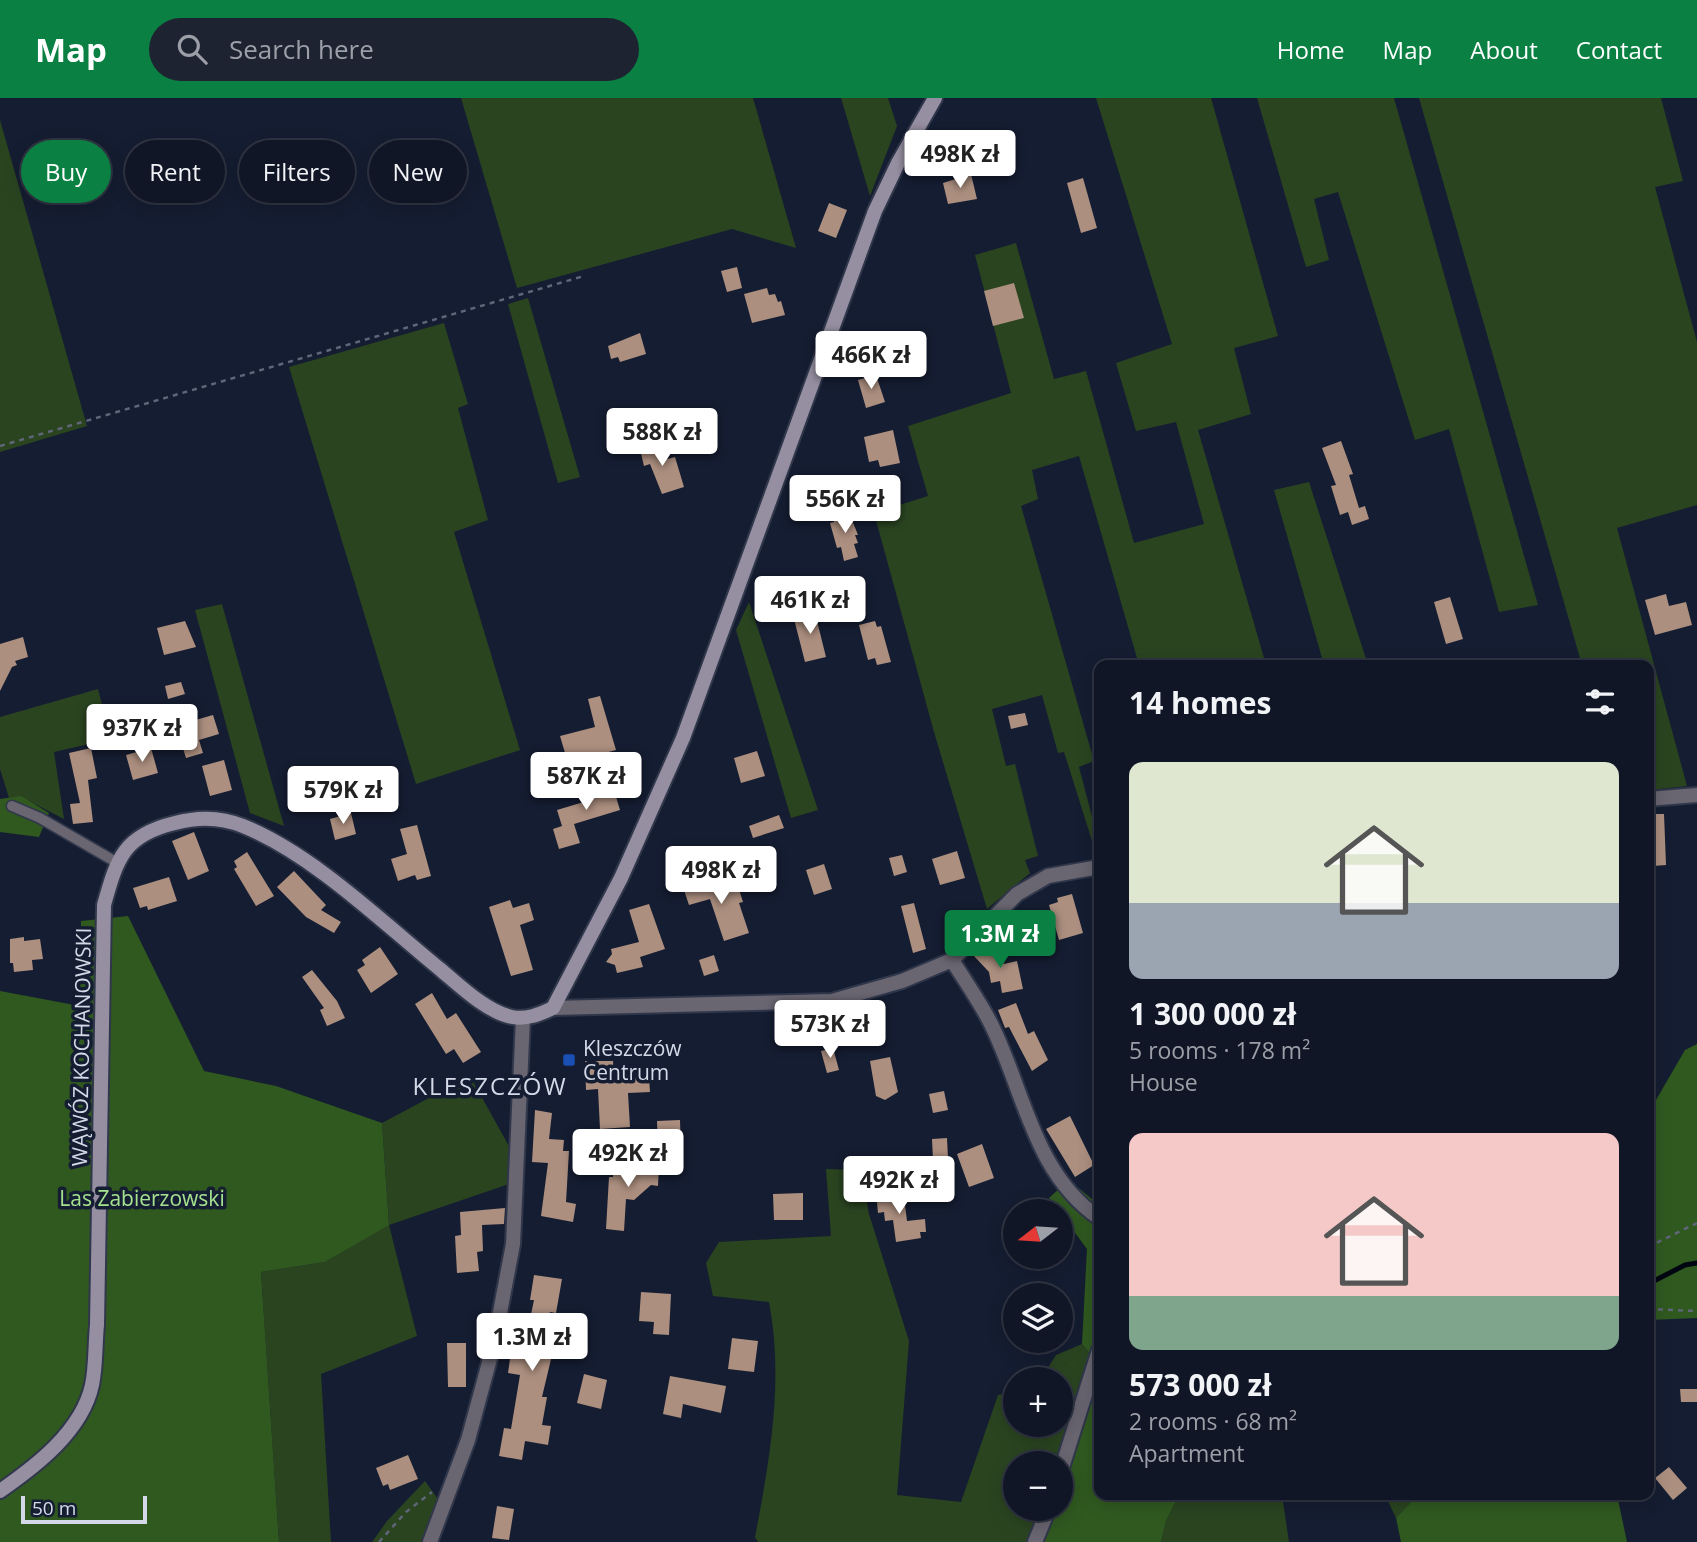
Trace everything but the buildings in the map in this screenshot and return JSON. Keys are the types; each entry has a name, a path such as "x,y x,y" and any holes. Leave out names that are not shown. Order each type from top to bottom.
{"street":[{"path":"553,1009 621,878 683,738 876,211 898,163 934,98"},
{"path":"1654,799 1697,795"},
{"path":"116,862 140,838 157,827 190,819 219,819 243,826 279,845 318,872 487,1005 500,1013 523,1018 553,1009 832,1001 902,981 951,960 1017,894 1048,876 1094,868"},
{"name":"WĄWÓZ KOCHANOWSKI","path":"0,1491 28,1471 71,1428 92,1387 97,1325 104,905 116,862"},
{"path":"951,960 991,1023 1049,1166 1072,1196 1094,1214"},
{"path":"430,1542 455,1474 494,1344 513,1244 523,1018"},
{"path":"1067,1451 1094,1366"},
{"path":"1035,1542 1044,1521"}],"lane":[{"path":"12,806 40,818 116,862"}],"path":[{"path":"0,446 584,276"},
{"path":"1654,1244 1697,1223"},
{"path":"1654,1309 1697,1311"},
{"path":"379,1542 406,1511 455,1474"}],"green space":[{"path":"461,98 753,98 796,248 732,229 517,288"},
{"path":"841,98 888,98 897,126 870,196"},
{"path":"1096,98 1211,98 1278,336 1234,348 1251,414 1198,430 1265,660 1138,660 1079,456 1032,470 1038,499 1021,506 1094,761 1079,767 1094,824 1094,844 1064,752 1058,753 1042,695 992,709 1006,766 1015,764 1038,856 1025,860 1030,873 987,909 934,732 874,513 928,496 908,426 1011,393 975,255 1016,243 1054,379 1086,371 1134,543 1204,524 1176,422 1136,431 1116,363 1172,344"},
{"path":"1257,98 1394,98 1538,605 1499,612 1449,429 1415,440 1338,192 1314,199 1329,260 1306,267"},
{"path":"1419,98 1661,98 1683,181 1655,187 1697,342 1697,505 1617,528 1653,660 1581,660"},
{"path":"0,120 21,194 21,203 24,203 87,426 0,452"},
{"path":"528,298 580,477 558,483 508,304"},
{"path":"444,323 468,404 458,408 488,520 454,532 520,750 416,784 289,367"},
{"path":"1309,482 1366,660 1323,660 1274,490"},
{"path":"749,602 818,810 791,818 736,630"},
{"path":"222,604 284,826 250,813 195,610"},
{"path":"1654,664 1687,786 1654,789"},
{"path":"98,689 111,739 54,752 64,819 21,797 9,798 0,769 0,717"},
{"path":"21,796 49,813 39,837 0,832 0,799"},
{"name":"Las Zabierzowski","path":"128,916 204,1071 276,1086 382,1123 389,1225 325,1262 261,1272 279,1542 0,1542 0,991 80,1006 81,921"},
{"path":"1697,1044 1697,1318 1654,1320 1654,1103 1685,1050"},
{"path":"470,1076 510,1148 509,1184 389,1225 417,1336 321,1374 331,1542 279,1542 261,1272 325,1262 389,1224 382,1123"},
{"path":"826,1169 861,1170 869,1214 909,1341 897,1495 961,1502 998,1395 1003,1394 1003,1437 1073,1437 1073,1367 1048,1367 1056,1355 1073,1353 1073,1348 1082,1344 1094,1359 1094,1364 1073,1453 1073,1451 1003,1451 1003,1521 1051,1521 1040,1542 758,1542 755,1537 773,1420 773,1331 769,1302 713,1296 706,1263 719,1242 831,1236"},
{"path":"1069,1180 1094,1201 1094,1359 1082,1344 1087,1249 1073,1230 1073,1199 1050,1199"},
{"path":"1094,1364 1094,1500 1176,1500 1166,1521 1161,1542 1040,1542 1052,1521 1073,1521 1073,1453"},
{"path":"425,1481 440,1502 425,1542 372,1542 387,1521"},
{"path":"1176,1500 1283,1500 1289,1542 1161,1542 1166,1521"},
{"path":"1387,1500 1414,1500 1396,1518"},
{"path":"1413,1500 1618,1500 1627,1542 1401,1542 1396,1518"}],"waterway":[{"path":"1654,1281 1685,1265 1697,1263"}],"place":[{"name":"Kleszczów Centrum","path":"569,1060"}],"district":[{"name":"KLESZCZÓW","path":"490,1085"}]}
